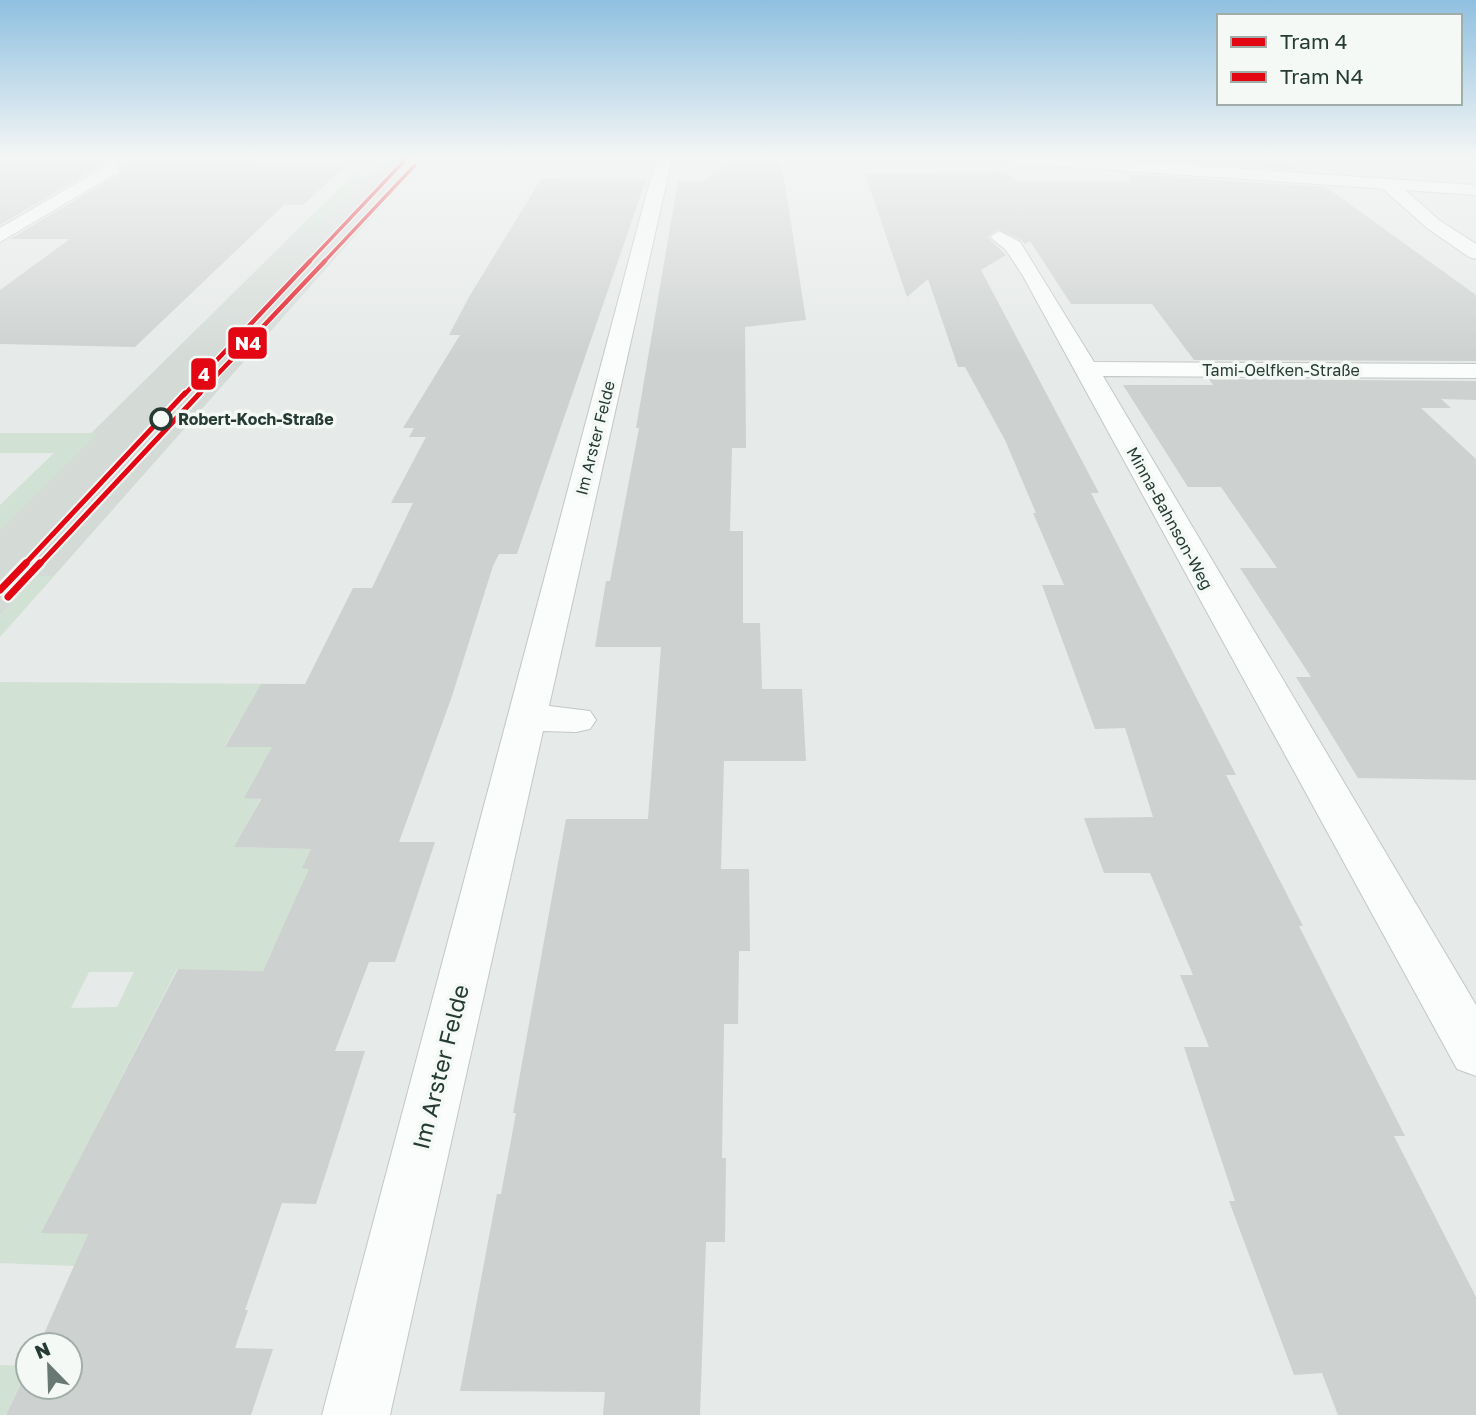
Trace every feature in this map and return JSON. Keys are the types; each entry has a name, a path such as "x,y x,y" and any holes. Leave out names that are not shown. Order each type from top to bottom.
{"street":[{"path":"0,236 20,224"},
{"name":"Im Arster Felde","path":"356,1415 648,224"},
{"path":"1433,224 1476,253"},
{"name":"Minna-Bahnson-Weg","path":"999,237 1013,246 1033,276 1476,1053"},
{"name":"Tami-Oelfken-Straße","path":"1087,369 1476,371"},
{"path":"527,718 576,720"}],"shaded area":[{"path":"303,224 366,224 54,576 37,576 0,616 0,523"}],"green space":[{"path":"304,224 320,224 319,225 296,232"},
{"path":"354,224 365,224 356,234"},
{"path":"0,433 98,433 0,530 0,505 54,453 0,453"},
{"path":"37,576 54,576 0,637 0,616"},
{"path":"0,682 312,684 283,721 240,720 225,746 272,747 245,797 260,799 235,847 311,849 303,868 348,869 316,949 273,948 263,971 177,969 42,1232 88,1234 74,1266 0,1263","holes":["89,972 134,972 117,1007 71,1008"]},
{"path":"0,1365 14,1366 14,1397 6,1415 0,1415"}],"building":[{"path":"35,224 264,224 135,347 0,344 0,290 70,239 10,239"},
{"path":"514,224 631,224 517,554 499,554 493,566 451,699 399,842 435,842 395,962 369,962 335,1051 365,1051 316,1204 282,1203 245,1310 248,1310 235,1348 273,1349 251,1415 6,1415 14,1398 14,1401 84,1401 84,1331 45,1331 88,1234 41,1233 178,969 263,971 309,869 302,868 311,849 234,847 261,799 244,798 272,747 225,747 261,684 305,684 353,588 372,588 413,503 391,503 426,437 409,437 414,428 403,428 460,335 449,335"},
{"path":"671,224 791,224 806,320 745,327 746,448 732,448 730,531 743,531 743,623 760,623 762,689 802,689 806,761 724,761 721,869 749,869 750,951 739,951 738,1024 724,1024 722,1158 726,1158 725,1242 706,1242 700,1415 603,1415 605,1392 460,1391 497,1194 501,1194 566,819 648,819 661,647 595,647 606,581 610,581 639,428 636,428"},
{"path":"882,224 1377,224 1476,295 1476,361 1194,360 1152,304 1071,304 1030,241 1025,244 998,229 987,237 1006,255 981,270 1099,493 1091,493 1236,775 1226,775 1405,1136 1394,1136 1476,1297 1476,1415 1338,1415 1322,1373 1294,1375 1229,1201 1235,1201 1184,1047 1209,1047 1180,975 1193,975 1150,873 1104,873 1084,818 1153,817 1125,728 1095,729 1042,585 1064,585 1005,440 965,367 958,367 928,279 907,297"},
{"path":"1209,379 1476,381 1476,400 1441,399 1451,408 1421,408 1476,459 1476,780 1358,778 1296,677 1311,677 1240,568 1277,568 1221,487 1188,487 1123,385 1213,385"}],"tram line":[{"name":"4","path":"0,590 345,224"},
{"name":"N4","path":"8,597 359,224"}],"place":[{"name":"Robert-Koch-Straße","path":"161,419"}]}
